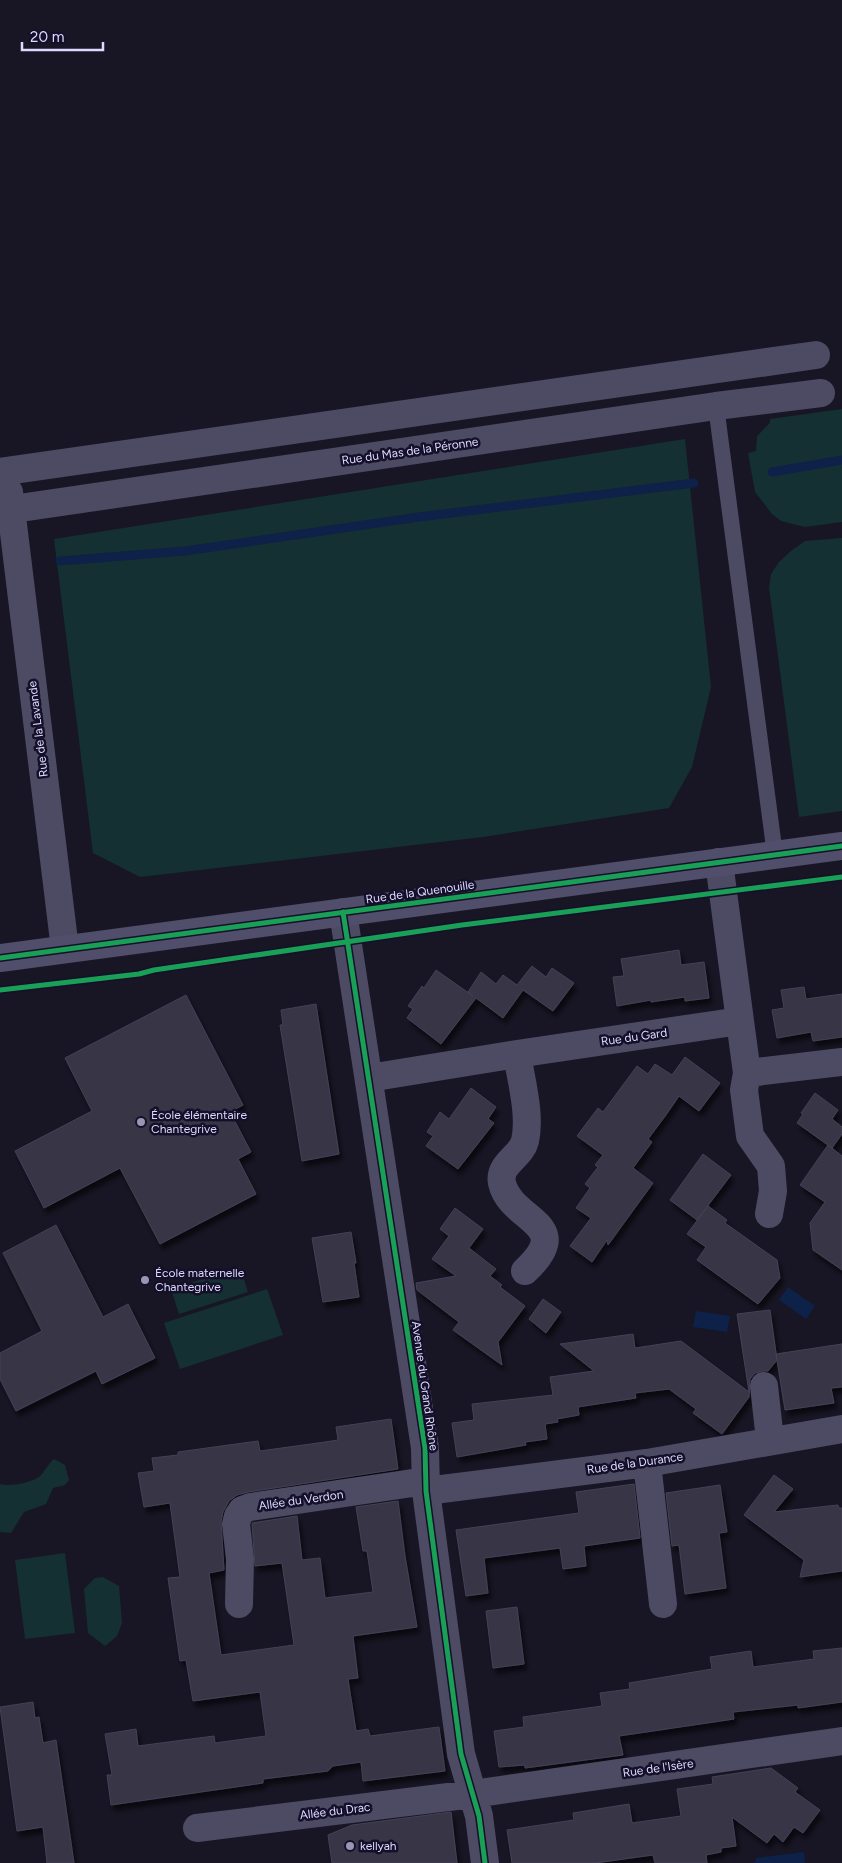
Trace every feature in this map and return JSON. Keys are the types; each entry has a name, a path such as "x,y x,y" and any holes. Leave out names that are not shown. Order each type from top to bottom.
{"street":[{"path":"3,471 816,355"},
{"name":"Rue du Mas de la Péronne","path":"6,510 716,406 821,393"},
{"name":"Rue de la Lavande","path":"3,471 6,510 65,949"},
{"name":"Rue de la Quenouille","path":"0,958 842,846"},
{"path":"719,862 747,1074 744,1090 750,1136 771,1166 773,1191 769,1214"},
{"name":"Avenue du Grand Rhône","path":"343,912 425,1448 426,1486 461,1754 478,1816 485,1863"},
{"name":"Rue du Gard","path":"369,1078 740,1021"},
{"path":"517,1054 527,1120 524,1143 504,1168 502,1180 504,1191 518,1208 539,1225 545,1235 544,1248 536,1261 526,1271"},
{"path":"747,1074 842,1062"},
{"path":"764,1386 770,1440"},
{"name":"Rue de la Durance","path":"426,1486 647,1463 770,1440 842,1429"},
{"path":"647,1463 663,1604"},
{"name":"Allée du Verdon","path":"239,1604 240,1559 236,1524 242,1510 250,1507 426,1486"},
{"name":"Rue de l'Isère","path":"473,1794 842,1741"},
{"name":"Allée du Drac","path":"197,1828 473,1794"}],"lane":[{"path":"716,406 776,855"}],"green space":[{"path":"842,409 842,522 805,527 781,521 772,514 755,492 748,453 756,451 757,436 770,423 770,419"},
{"path":"685,439 711,687 692,767 669,808 483,837 140,877 93,853 54,539"},
{"path":"842,538 842,811 799,817 769,587 771,574 779,562 805,541"},
{"path":"240,1267 248,1292 179,1314 171,1289"},
{"path":"267,1289 283,1335 180,1369 164,1323"},
{"path":"54,1459 65,1465 69,1480 65,1485 53,1488 46,1504 24,1512 11,1533 0,1532 0,1484 15,1485 35,1479 41,1476"},
{"path":"65,1553 75,1633 25,1639 15,1560"},
{"path":"103,1577 119,1586 122,1623 117,1636 105,1646 88,1633 84,1589 95,1578"}],"water":[{"path":"788,1287 815,1306 806,1319 779,1300"},
{"path":"696,1311 730,1316 727,1332 693,1327"},
{"path":"804,1852 805,1863 753,1863 756,1861 756,1858"}],"building":[{"path":"679,950 681,965 704,962 709,998 685,1001 685,997 617,1006 613,977 624,976 621,959"},
{"path":"532,966 546,977 552,968 574,983 553,1011 523,990 503,1018 476,998 441,1044 407,1018 413,1009 408,1006 422,986 424,988 436,970 473,996 468,992 481,972 496,984 503,975 517,985"},
{"path":"804,987 806,999 842,994 842,1037 813,1041 811,1032 777,1038 772,1010 784,1008 781,990"},
{"name":"École élémentaire Chantegrive","path":"186,995 243,1105 230,1112 251,1152 238,1159 256,1194 160,1244 120,1168 44,1208 15,1151 92,1111 65,1058"},
{"path":"316,1004 339,1154 302,1161 280,1025 283,1025 281,1010"},
{"path":"685,1057 720,1083 699,1111 679,1096 648,1139 652,1142 633,1168 653,1183 608,1245 607,1240 592,1262 570,1246 591,1218 576,1208 590,1188 585,1184 598,1167 595,1165 603,1155 577,1136 598,1108 603,1112 637,1066 648,1074 655,1064 672,1075"},
{"path":"471,1088 496,1107 488,1119 494,1123 458,1169 426,1146 433,1136 427,1132 440,1112 449,1119"},
{"path":"815,1093 838,1110 832,1119 842,1127 842,1134 832,1148 797,1123 803,1114 801,1113"},
{"path":"828,1145 842,1156 842,1270 813,1250 810,1223 825,1202 800,1185"},
{"path":"703,1154 731,1175 697,1220 670,1200"},
{"path":"708,1206 727,1220 725,1223 777,1260 780,1278 758,1304 697,1260 706,1247 687,1234"},
{"path":"455,1208 483,1229 469,1248 496,1269 490,1276 502,1285 500,1287 525,1306 498,1342 502,1365 453,1330 459,1322 417,1290 416,1283 456,1276 432,1259 449,1236 440,1229"},
{"path":"56,1225 103,1317 128,1304 155,1358 102,1384 96,1371 16,1411 0,1379 0,1353 42,1331 3,1253"},
{"path":"351,1232 359,1297 323,1302 312,1238"},
{"path":"543,1299 561,1312 546,1333 529,1319"},
{"path":"770,1310 777,1360 768,1371 755,1373 750,1379 749,1397 722,1434 693,1413 696,1409 669,1389 635,1393 636,1398 578,1407 579,1415 557,1419 558,1422 545,1424 547,1439 525,1442 526,1445 457,1457 452,1423 474,1420 472,1404 553,1395 550,1377 594,1371 560,1344 633,1334 635,1348 681,1341 749,1392 737,1314"},
{"path":"842,1344 842,1387 831,1388 834,1403 785,1410 776,1354"},
{"path":"391,1419 398,1469 248,1492 237,1495 229,1501 221,1521 224,1570 209,1573 221,1655 294,1645 282,1563 255,1566 252,1523 297,1516 302,1560 320,1558 325,1598 373,1592 367,1551 363,1551 356,1507 398,1501 417,1627 353,1636 358,1678 348,1679 356,1731 368,1729 370,1736 439,1727 445,1771 363,1781 361,1762 333,1766 328,1771 263,1779 263,1783 111,1805 107,1775 112,1775 105,1734 136,1729 138,1746 214,1736 215,1743 266,1736 260,1692 193,1701 186,1660 180,1661 168,1578 180,1577 170,1503 144,1507 138,1473 154,1471 152,1458 178,1455 178,1452 258,1441 260,1451 338,1440 336,1427"},
{"path":"774,1475 793,1489 774,1512 838,1505 839,1508 842,1508 842,1571 800,1577 804,1560 744,1515"},
{"path":"634,1484 640,1538 584,1546 586,1566 563,1569 560,1548 484,1558 488,1593 466,1596 456,1530 579,1513 576,1492"},
{"path":"720,1485 727,1532 719,1533 726,1588 685,1594 679,1545 672,1546 666,1493"},
{"path":"517,1607 524,1664 493,1668 486,1611"},
{"path":"842,1648 842,1702 798,1708 798,1705 733,1712 734,1719 619,1736 623,1755 525,1768 525,1765 499,1767 494,1731 524,1727 523,1717 602,1706 600,1693 630,1689 629,1683 712,1669 710,1657 751,1651 753,1667 814,1659 813,1651"},
{"path":"33,1702 35,1718 39,1717 43,1743 56,1740 74,1863 47,1863 43,1827 17,1831 0,1707"},
{"path":"771,1768 798,1788 795,1792 820,1810 803,1833 794,1827 783,1842 774,1834 767,1843 732,1817 736,1846 721,1848 721,1852 706,1855 707,1863 655,1863 653,1855 595,1863 512,1863 507,1830 574,1820 573,1813 629,1804 632,1823 681,1816 677,1789 713,1784 712,1777"},
{"path":"451,1812 457,1863 332,1863 328,1835 352,1825"}],"waterway":[{"path":"772,472 842,460"},
{"path":"60,561 185,551 419,517 694,483"}],"cycle path":[{"path":"0,958 842,846"},
{"path":"0,990 139,974 154,970 462,925 842,877"},
{"path":"343,912 425,1448 426,1491 461,1754 479,1816 485,1863"}],"place":[{"name":"École élémentaire Chantegrive","path":"141,1122"},
{"name":"École maternelle Chantegrive","path":"145,1280"},
{"name":"kellyah","path":"350,1846"}]}
